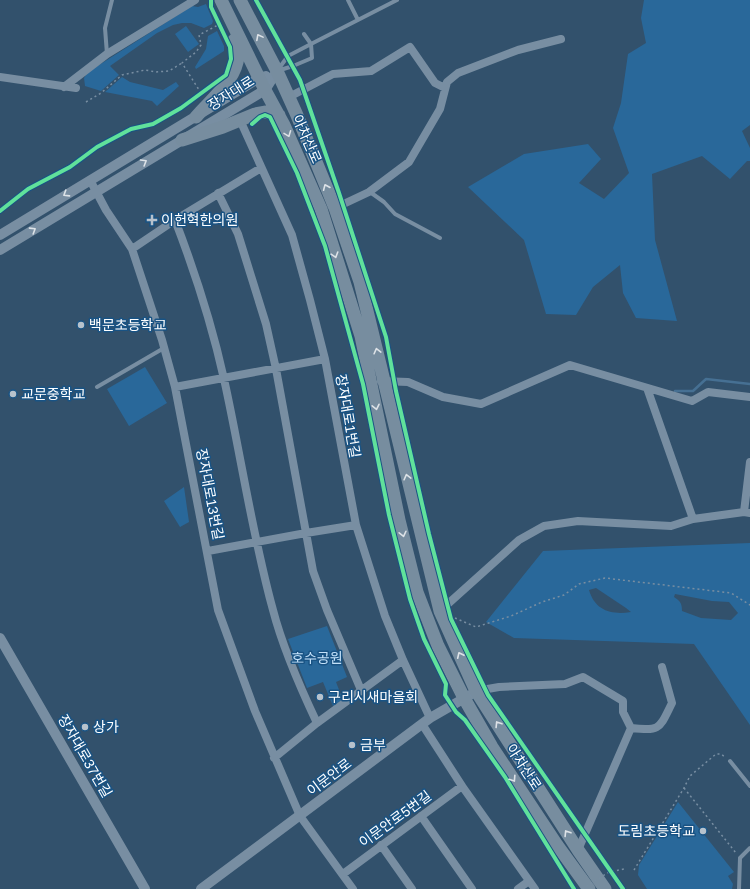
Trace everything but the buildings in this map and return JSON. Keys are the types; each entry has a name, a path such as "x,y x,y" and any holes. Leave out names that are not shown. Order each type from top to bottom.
{"main road":[{"name":"아차산로","path":"240,0 289,97 335,208 360,282 378,382 399,520 417,592 438,646 464,698 497,754 557,845 589,889"},
{"name":"아차산로","path":"222,10 279,115 321,209 361,336 378,382 447,615 476,691 578,850 610,886"},
{"path":"196,117 233,75 239,54 222,10"},
{"path":"182,140 255,114 265,112 279,115"}],"street":[{"path":"64,87 107,54 195,0"},
{"path":"335,208 369,192 409,162 440,110 447,82 470,68 518,50 561,39"},
{"path":"289,97 333,74 371,71 410,47 435,83 445,88"},
{"name":"장자대로","path":"0,250 182,140 262,84 277,71"},
{"path":"0,77 76,88"},
{"name":"장자대로","path":"0,235 196,117 262,84"},
{"name":"장자대로1번길","path":"240,120 245,128 261,168 292,235 325,359 356,525 385,616 403,660 430,718"},
{"path":"132,249 218,193 261,168"},
{"name":"장자대로13번길","path":"90,180 106,210 132,249 164,348 175,387 208,551 218,610 255,711 300,816 354,889"},
{"path":"218,193 238,234 266,324 276,369 313,571 327,610 361,690"},
{"path":"175,220 189,256 209,321 224,378 256,542 273,612 297,681 317,723"},
{"path":"175,387 325,359"},
{"path":"378,382 408,382 443,397 481,404 570,365 692,401 708,392 750,397"},
{"path":"647,388 693,519"},
{"path":"447,615 518,540 544,526 578,521 671,526 693,519 747,513 750,462"},
{"path":"208,551 356,525"},
{"name":"장자대로37번길","path":"0,638 145,889"},
{"path":"274,758 317,723 403,660"},
{"path":"631,728 652,730 661,725 670,708 672,703 662,667"},
{"path":"476,691 499,687 565,684 584,677 623,700 623,712 631,728"},
{"name":"이문안로","path":"201,889 430,718 476,691"},
{"path":"422,724 462,786 534,889"},
{"path":"578,850 631,728"},
{"name":"이문안로5번길","path":"343,874 462,786"},
{"path":"421,816 472,889"},
{"path":"381,845 412,889"},
{"path":"518,889 529,881"}],"lane":[{"path":"107,54 105,28 112,0"},
{"path":"348,0 358,20"},
{"path":"277,71 288,56 397,0"},
{"path":"277,71 312,58 311,44 304,34"},
{"path":"369,192 384,202 395,214 440,238"},
{"path":"97,387 164,348"},
{"path":"730,761 750,786"},
{"path":"739,889 740,858 750,848"}],"path":[{"path":"222,10 220,24 222,30"},
{"path":"86,102 101,93 122,75 145,70 156,72 169,71 196,52 201,45 199,35 220,24"},
{"path":"182,63 201,92"},
{"path":"196,96 206,89"},
{"path":"447,615 476,627 511,616 564,594 580,584 605,578 731,593 750,605"},
{"path":"634,870 692,773 716,754 720,754 730,761"},
{"path":"684,788 740,858"},
{"path":"594,847 621,885"},
{"path":"596,853 609,872 610,886"},
{"path":"582,889 609,872 624,869"}],"green space":[{"path":"644,0 750,0 750,125 742,131 750,148 750,161 747,161 730,179 702,156 652,174 655,240 677,321 636,318 623,293 620,265 593,287 576,315 546,314 524,240 468,187 524,154 588,144 601,159 579,183 604,199 629,173 613,128 621,103 628,54 646,43 641,18"},
{"path":"206,4 213,21 212,24 204,28 191,23 173,25 157,33 110,66 119,75 101,91 85,86 84,78 88,72 192,6 198,7"},
{"path":"186,26 199,44 188,52 175,34"},
{"path":"217,31 224,46 224,51 196,69 195,67 206,49 208,36"},
{"path":"122,77 130,82 163,90 176,82 179,86 157,106 152,101 105,92"},
{"path":"145,367 167,403 129,426 107,389"},
{"path":"184,487 189,522 180,527 164,501"},
{"path":"750,543 750,725 694,644 514,638 486,622 543,551","holes":["596,588 626,608 631,612 617,613 600,607 595,603 589,590","675,594 712,601 729,602 738,613 731,620 701,618 682,611 680,602 674,597"]},
{"name":"호수공원","path":"327,626 347,677 336,682 343,700 333,706 323,682 307,688 288,639"},
{"path":"678,802 734,872 728,876 733,884 732,889 647,889 638,875 639,865"}],"waterway":[{"path":"675,391 693,391 706,379 750,384"}],"cycle path":[{"path":"0,211 28,189 70,167 97,147 131,129 153,124 181,108 226,75 231,59 230,47 211,7 211,0"},
{"path":"256,0 300,80 386,337 396,391 429,534 451,619 488,695 623,889"},
{"path":"252,124 260,117 265,115 270,117 297,173 325,246 363,384 389,515 410,599 424,639 446,684 445,695 456,712 465,720 505,777 574,889"}],"place":[{"name":"이헌혁한의원","path":"152,220"},
{"name":"백문초등학교","path":"81,325"},
{"name":"교문중학교","path":"13,394"},
{"name":"구리시새마을회","path":"320,697"},
{"name":"상가","path":"85,727"},
{"name":"금부","path":"352,745"},
{"name":"도림초등학교","path":"703,831"}]}
